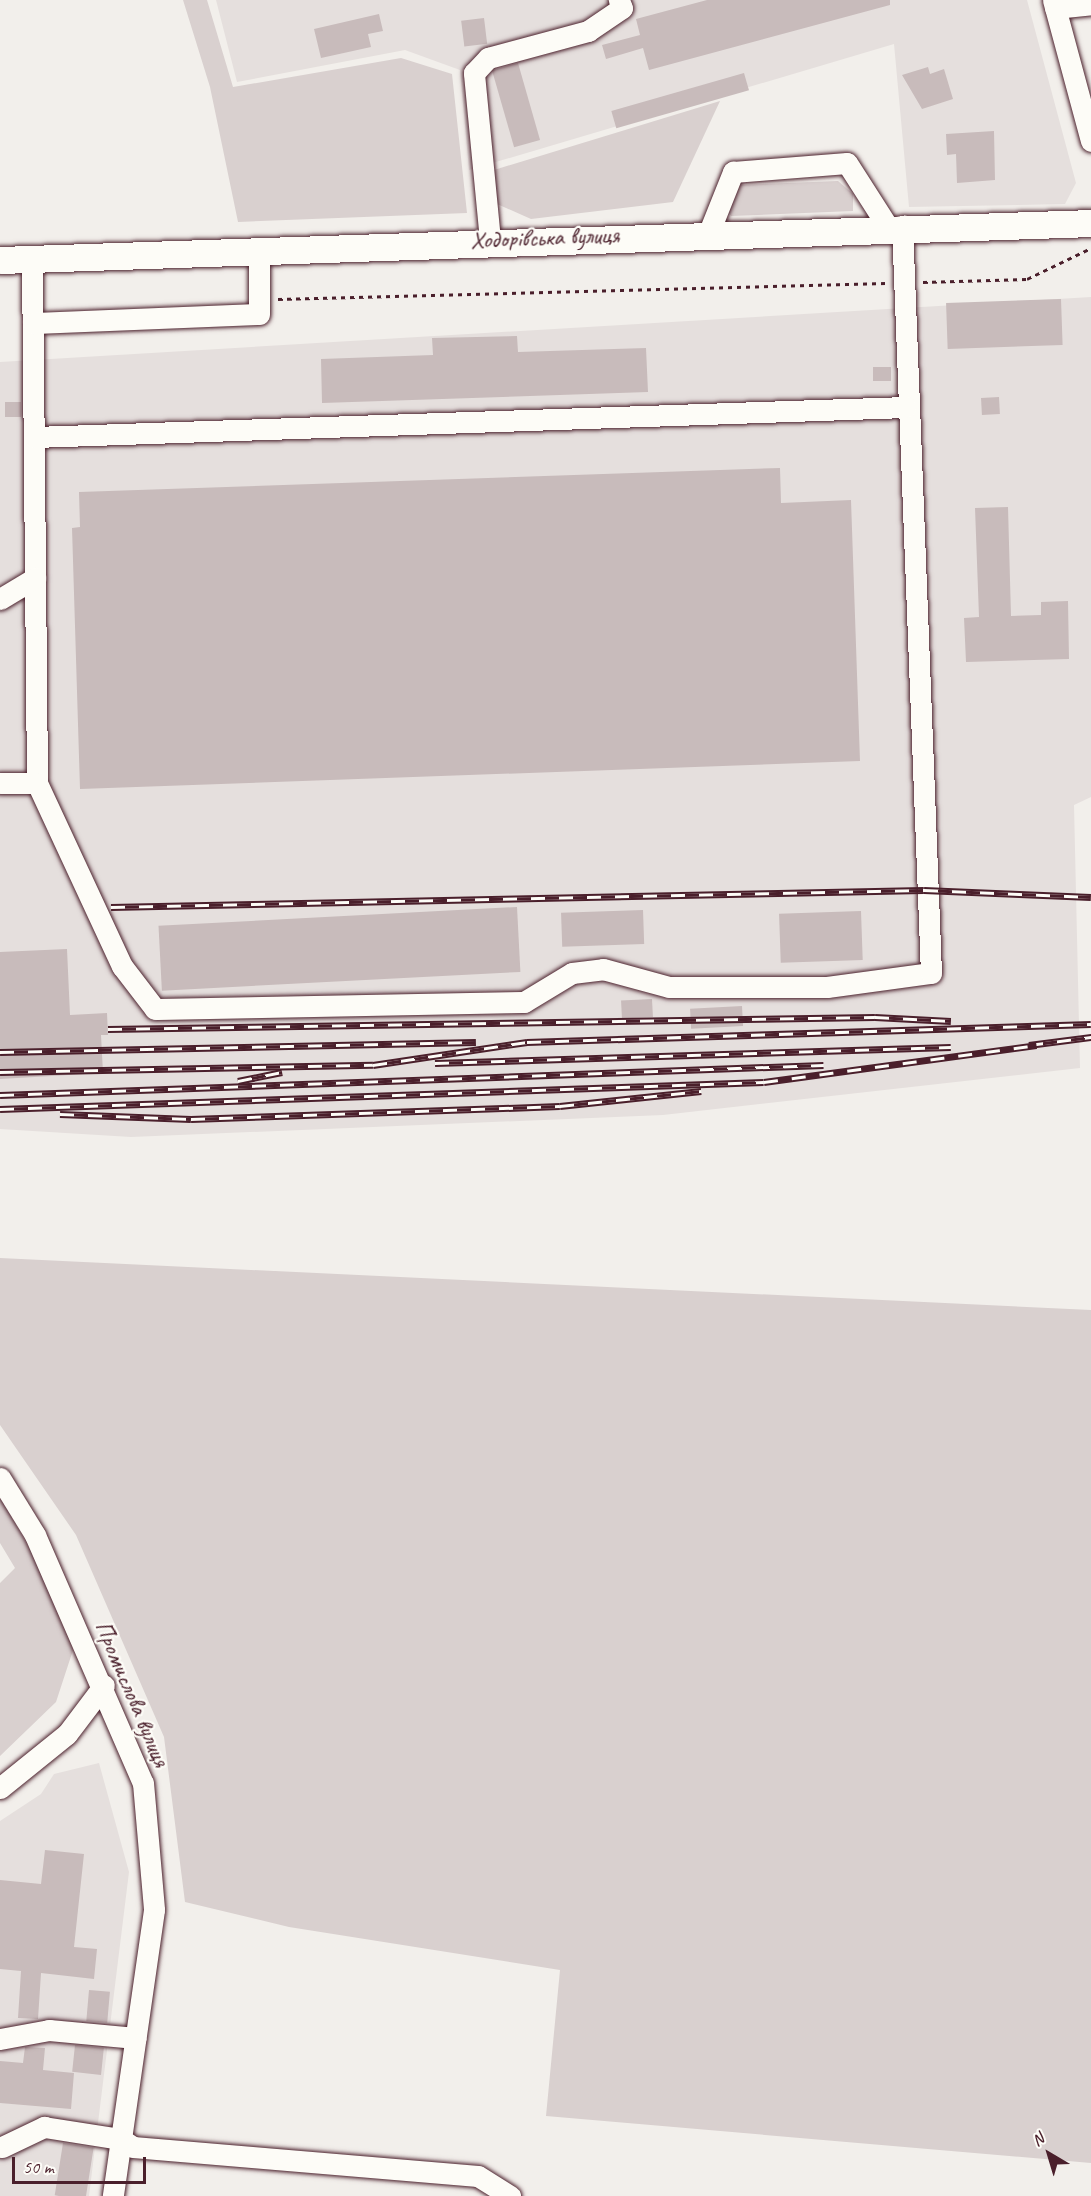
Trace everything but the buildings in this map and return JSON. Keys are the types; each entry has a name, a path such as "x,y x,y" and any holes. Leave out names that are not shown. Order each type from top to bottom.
{"main road":[{"name":"Ходорівська вулиця","path":"0,260 709,232 1091,223"}],"street":[{"path":"490,240 474,73 488,58 588,31 622,8 619,0"},
{"path":"1091,4 1054,4 1091,141"},
{"path":"32,260 37,783 122,966 155,1009 524,1002 572,973 603,969 669,987 827,987 931,973 905,407 903,282 895,226 847,163 733,172 709,232"},
{"path":"33,322 259,314 259,251"},
{"path":"34,437 905,407"},
{"path":"0,599 35,578"},
{"path":"0,783 37,783"},
{"name":"Промислова вулиця","path":"0,1478 35,1535 104,1685 143,1783 154,1910 113,2196"},
{"path":"0,1788 67,1734 104,1685"},
{"path":"0,2039 49,2030 136,2038"},
{"path":"2,2147 44,2127 121,2139 134,2147 478,2176 510,2196"}],"path":[{"path":"259,299 1026,279 1091,248"}],"shaded area":[{"path":"183,0 207,0 233,87 401,58 452,74 467,213 238,222 210,87"},
{"path":"216,0 1027,0 1076,183 1065,204 909,207 894,44 469,170 460,70 405,50 237,82"},
{"path":"720,101 673,202 531,219 497,204 494,170"},
{"path":"838,181 853,194 853,211 731,216 726,209 739,185"},
{"path":"1091,297 1091,797 1074,805 1080,1068 663,1115 131,1137 0,1129 0,362"},
{"path":"0,1258 1091,1310 1091,2163 546,2116 560,1970 289,1927 185,1902 164,1737 76,1535 0,1425"},
{"path":"0,1497 31,1551 74,1647 56,1702 0,1756 0,1583 15,1568 0,1543"},
{"path":"99,1763 129,1872 89,2196 0,2196 0,1821 41,1794 54,1774"}],"railway":[{"path":"111,907 924,890 1091,897"},
{"path":"108,1029 875,1017 951,1021"},
{"path":"0,1072 373,1065 527,1042 1091,1024"},
{"path":"1029,1045 1091,1037"},
{"path":"0,1052 476,1042"},
{"path":"0,1109 764,1082 1037,1045"},
{"path":"435,1063 951,1047"},
{"path":"0,1095 823,1065"},
{"path":"238,1081 282,1072"},
{"path":"60,1114 191,1119 560,1106 701,1091"}]}
